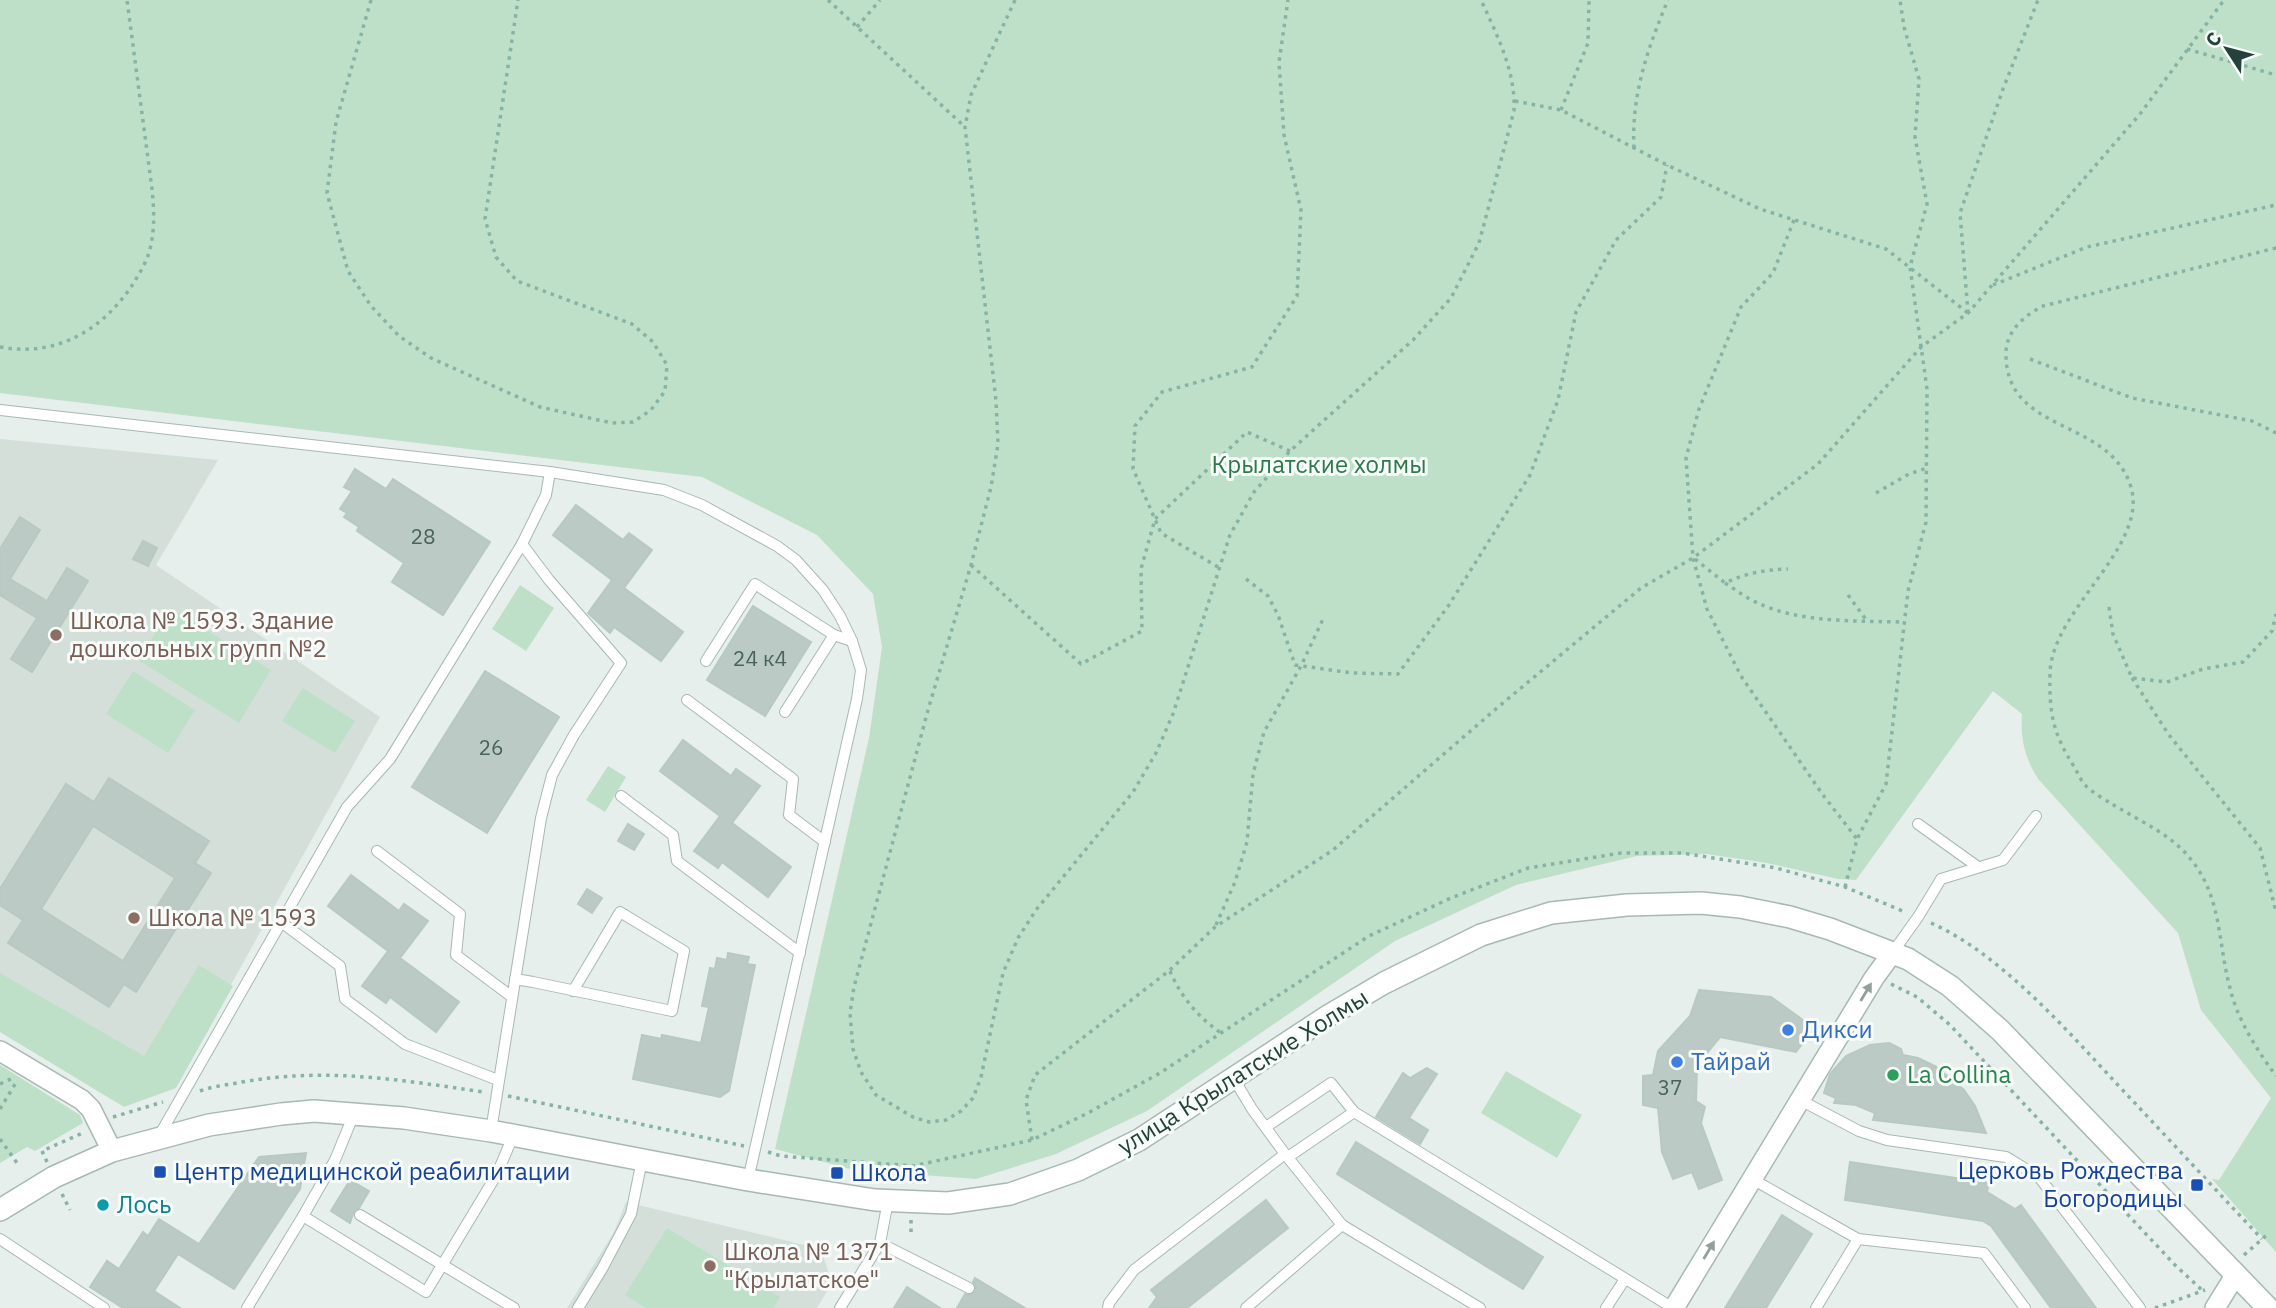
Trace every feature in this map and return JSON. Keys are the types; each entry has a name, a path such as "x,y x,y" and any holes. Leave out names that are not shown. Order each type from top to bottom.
{"street":[{"name":"улица Крылатские Холмы","path":"0,1210 54,1177 112,1151 159,1136 209,1125 314,1111 404,1118 491,1131 748,1180 888,1201 948,1203 1010,1194 1108,1157 1139,1140 1328,1016 1384,983 1481,935 1551,913 1665,903 1701,903 1740,907 1790,917 1830,929 1908,959 1950,986 2000,1030 2268,1308"},
{"path":"1673,1308 1874,978 1893,952"},
{"path":"0,1051 82,1100 91,1109 112,1151"},
{"path":"2215,1308 2236,1274"}],"lane":[{"path":"0,410 550,472 664,491 702,505 777,546 796,560 823,590 840,616 852,641 861,670 857,699 748,1180"},
{"path":"159,1136 346,807 390,760 522,544 546,495 550,472"},
{"path":"491,1131 541,818 552,775 574,735 621,663 549,580 522,544"},
{"path":"706,661 755,584 834,635 852,641"},
{"path":"785,712 834,635"},
{"path":"687,700 793,779 789,815 825,842"},
{"path":"621,796 673,835 677,861 800,953"},
{"path":"1893,952 1941,879 2003,860 2036,816"},
{"path":"1918,824 1978,867"},
{"path":"377,851 460,914 456,955 512,997"},
{"path":"514,978 573,991 672,1011 684,951 620,912 573,991"},
{"path":"281,922 340,966 345,999 405,1044 498,1080"},
{"path":"1234,1079 1286,1156 1342,1226 1478,1307"},
{"path":"1266,1127 1331,1083 1354,1112 1673,1308"},
{"path":"1800,1100 1859,1131 1887,1140 2006,1157 2024,1166 2039,1177 2140,1308"},
{"path":"1108,1308 1133,1270 1286,1156 1354,1112"},
{"path":"247,1308 335,1160 354,1113"},
{"path":"303,1216 426,1292 497,1174 513,1135"},
{"path":"578,1308 631,1214 642,1160"},
{"path":"1752,1179 1858,1239 1984,1253 2025,1308"},
{"path":"840,1308 880,1244 888,1201"},
{"path":"360,1215 514,1308"},
{"path":"1246,1308 1342,1226"},
{"path":"0,1239 104,1308"},
{"path":"1816,1308 1858,1239"},
{"path":"880,1244 969,1288"},
{"path":"1606,1308 1625,1279"}],"path":[{"path":"0,347 47,346 89,331 107,318 122,299 138,277 149,253 153,236 154,203 127,0"},
{"path":"371,0 336,122 327,193 348,271 371,306 389,326 431,358 540,407 612,423 633,422 651,411 665,391 667,365 653,342 632,324 517,281 496,257 485,219 517,0"},
{"path":"828,0 965,127"},
{"path":"857,27 880,0"},
{"path":"1016,0 971,95 965,127 996,401 998,444 991,487 928,710 854,987 850,1013 853,1049 860,1072 876,1094 890,1105 929,1122 946,1120 961,1111 973,1098 981,1077 1003,973 1018,938 1036,910 1133,792 1156,753 1173,714 1230,535 1254,492 1290,451 1413,340 1451,298 1479,243 1514,101 1504,50 1481,0"},
{"path":"1218,567 1161,533 1133,468 1135,426 1162,392 1252,367 1297,296 1301,210 1284,135 1279,62 1288,0"},
{"path":"1561,110 1588,43 1589,0"},
{"path":"1634,148 1633,118 1647,55 1668,0"},
{"path":"1845,887 1857,839 1886,784 1908,591 1926,522 1927,389 1910,267 1927,204 1915,137 1919,79 1904,27 1900,0"},
{"path":"1968,313 1960,213 2003,89 2038,0"},
{"path":"1032,1140 1026,1100 1035,1075 1170,970 1215,927 1333,850 1497,708 1642,588 1693,558 1818,464 1921,347 1968,313 2140,114 2224,0"},
{"path":"2187,49 2276,75"},
{"path":"1514,101 1561,110 1760,209 1886,249 1968,313"},
{"path":"1246,579 1268,596 1278,615 1295,665 1352,673 1398,674 1434,625 1530,475 1558,400 1576,312 1616,240 1661,197 1667,165"},
{"path":"1991,286 2087,247 2276,205"},
{"path":"1794,220 1773,273 1741,307 1699,409 1686,458 1693,558 1707,609 1741,676 1823,795 1857,839"},
{"path":"2276,248 2043,306 2026,315 2012,332 2006,350 2007,370 2014,391 2029,407 2104,448 2130,483 2133,503 2129,527 2106,568 2074,610 2050,670 2050,709 2059,744 2086,786 2174,841 2204,877 2214,900 2230,990 2245,1027 2276,1076"},
{"path":"2030,359 2132,398 2252,421 2276,433"},
{"path":"971,565 1081,664 1142,631 1141,569 1155,519 1247,432 1290,451"},
{"path":"1876,493 1909,474 1927,468"},
{"path":"1693,558 1758,604 1788,613 1904,622"},
{"path":"1725,583 1760,570 1788,569"},
{"path":"1848,595 1867,621"},
{"path":"2109,607 2113,634 2132,678 2169,735 2260,848 2276,912"},
{"path":"2132,678 2167,682 2203,669 2243,662 2272,631 2276,614"},
{"path":"1215,927 1235,882 1247,842 1254,774 1264,732 1301,666 1323,619"},
{"path":"1170,970 1185,999 1205,1022 1221,1033"},
{"path":"0,1109 18,1076"},
{"path":"42,1151 99,1126 114,1115 205,1089"},
{"path":"0,1139 17,1163"},
{"path":"2155,1308 2203,1291"}],"shaded area":[{"name":"Школа № 1593","path":"0,439 218,460 156,565 380,717 184,1069 0,1021"},
{"name":"Школа № 1371 \"Крылатское\"","path":"626,1202 821,1249 832,1283 817,1308 567,1308 614,1232"}],"green space":[{"name":"Крылатские холмы","path":"0,0 2276,0 2276,1252 2212,1179 2219,1180 2271,1098 2201,1010 2178,933 2038,779 2024,748 2022,714 1993,691 1856,880 1706,854 1637,856 1516,885 1395,941 1147,1111 1056,1154 976,1179 854,1170 775,1149 869,738 882,647 873,594 817,535 702,477 0,393"},
{"path":"520,585 554,608 526,651 492,629"},
{"path":"171,608 271,670 239,723 138,660"},
{"path":"133,671 195,710 168,753 106,714"},
{"path":"303,688 355,721 335,753 282,721"},
{"path":"608,766 626,777 605,812 586,800"},
{"path":"199,965 233,986 176,1088 124,1107 0,1032 0,973 144,1056"},
{"path":"0,1065 80,1115 83,1123 35,1151 27,1147 0,1163"},
{"path":"1506,1071 1582,1115 1557,1158 1481,1113"},
{"path":"667,1228 780,1297 774,1308 646,1308 625,1295"}],"building":[{"path":"355,469 386,489 393,479 490,542 443,615 392,582 404,563 357,531 359,527 344,517 347,513 340,509 352,491 344,487"},
{"path":"576,505 623,540 629,533 652,550 624,588 683,632 661,661 614,627 610,633 588,613 612,580 553,535"},
{"path":"20,517 40,530 10,579 47,601 67,568 88,581 32,672 11,659 37,618 0,595 0,549"},
{"path":"143,541 157,548 148,566 133,559"},
{"path":"753,606 811,642 765,716 707,680"},
{"path":"485,671 559,717 487,833 412,787"},
{"path":"683,740 731,776 736,769 760,786 732,823 791,867 768,897 722,862 718,868 694,851 720,816 660,771"},
{"path":"109,778 209,841 195,863 211,873 136,992 124,984 109,1007 8,943 23,920 0,905 0,889 66,784 94,802","holes":["93,826 175,878 123,961 41,909"]},
{"path":"628,824 644,834 634,850 618,841"},
{"path":"351,875 399,911 404,904 428,921 400,958 459,1002 436,1032 390,997 386,1003 362,986 388,951 328,906"},
{"path":"587,889 602,898 592,913 578,904"},
{"path":"728,953 749,957 747,964 755,965 729,1091 720,1097 633,1079 642,1035 661,1039 662,1035 701,1043 709,1007 702,1006 710,968 715,969 717,958 727,960"},
{"path":"1699,990 1771,997 1814,1028 1796,1052 1720,1037 1697,1065 1696,1101 1705,1107 1701,1123 1722,1180 1699,1189 1692,1172 1673,1179 1662,1152 1658,1108 1643,1105 1643,1076 1653,1075 1658,1051 1690,1016"},
{"path":"1889,1043 1901,1049 1903,1055 1935,1066 1964,1090 1975,1106 1986,1133 1873,1120 1875,1113 1856,1105 1834,1103 1836,1098 1824,1093 1830,1074 1846,1056 1870,1045"},
{"path":"1427,1068 1437,1074 1409,1118 1428,1130 1420,1144 1376,1117 1403,1073 1410,1078"},
{"path":"1356,1142 1543,1257 1523,1289 1337,1174"},
{"path":"306,1153 300,1189 234,1289 178,1254 154,1291 180,1308 123,1308 90,1287 107,1261 119,1269 143,1232 148,1236 159,1219 199,1244 259,1157"},
{"path":"1850,1162 1989,1183 1987,1192 2015,1209 2021,1205 2096,1308 2051,1308 1991,1226 1983,1221 1845,1200"},
{"path":"350,1180 369,1191 359,1208 354,1211 350,1223 331,1211"},
{"path":"1266,1200 1288,1228 1187,1308 1149,1308 1157,1297 1151,1290"},
{"path":"1782,1215 1812,1234 1766,1308 1725,1308"},
{"path":"975,1278 1025,1308 957,1308 965,1294 975,1292"},
{"path":"907,1287 940,1308 894,1308"}],"place":[{"name":"Школа № 1593. Здание дошкольных групп №2","path":"56,635"},
{"name":"Школа № 1593","path":"134,918"},
{"name":"Дикси","path":"1788,1030"},
{"name":"Тайрай","path":"1677,1062"},
{"name":"La Collina","path":"1893,1075"},
{"name":"Центр медицинской реабилитации","path":"160,1172"},
{"name":"Школа","path":"837,1173"},
{"name":"Церковь Рождества Богородицы","path":"2197,1185"},
{"name":"Лось","path":"103,1205"},
{"name":"Школа № 1371 \"Крылатское\"","path":"710,1266"}]}
